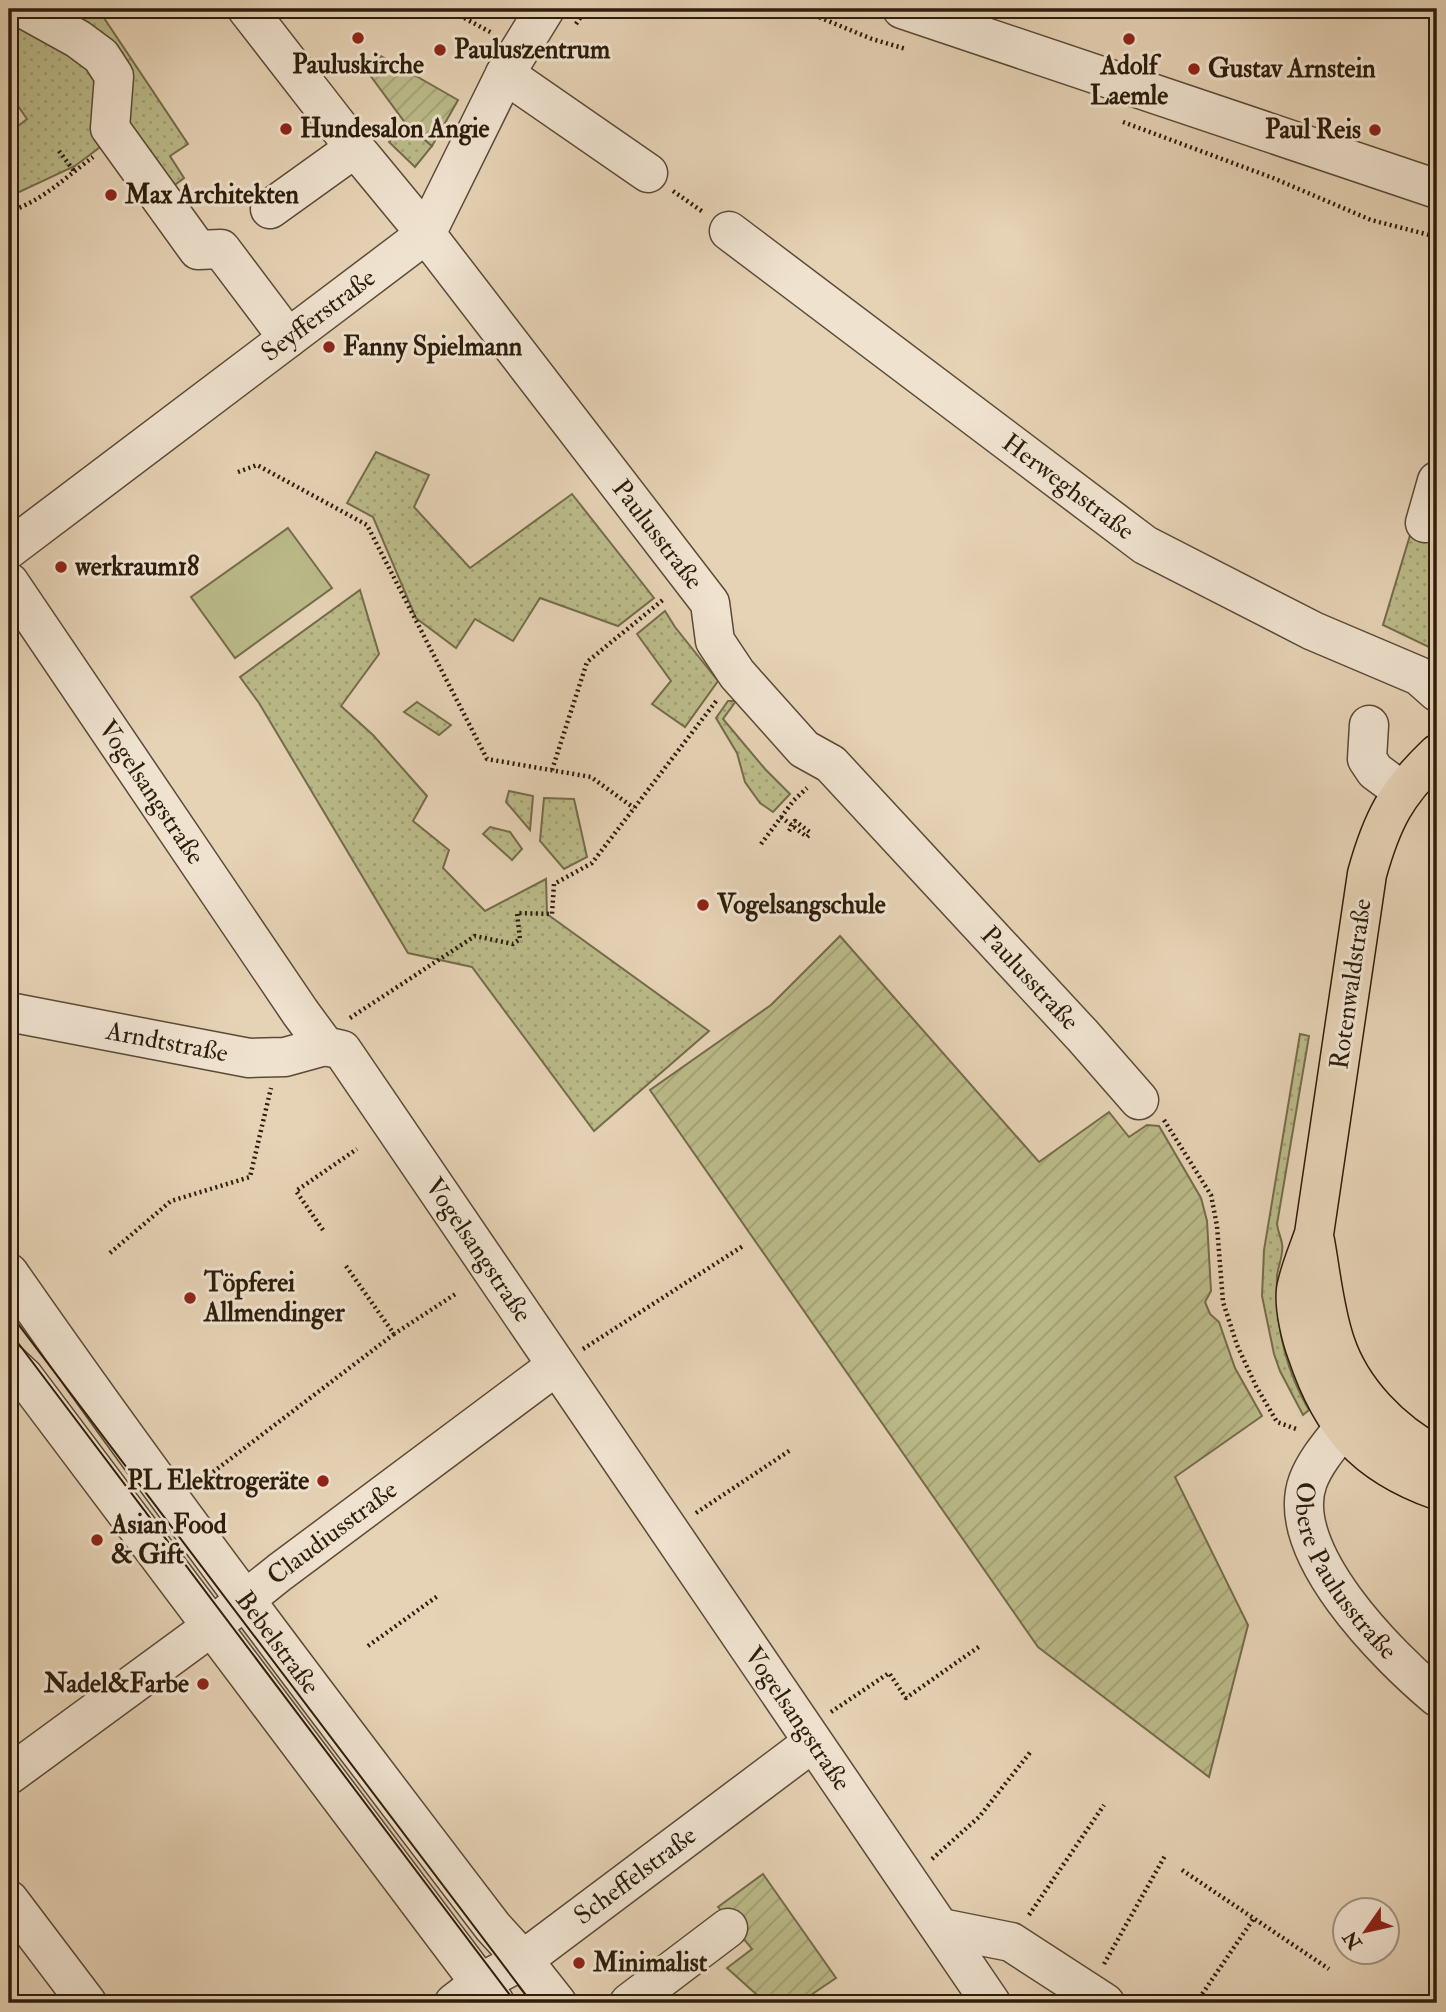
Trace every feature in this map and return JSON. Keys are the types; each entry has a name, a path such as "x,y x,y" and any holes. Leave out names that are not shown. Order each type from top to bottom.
{"main road":[{"name":"Rotenwaldstraße","path":"1437,754 1402,791 1388,813 1375,843 1367,874 1314,1234 1296,1292 1300,1334 1319,1388 1331,1411 1344,1429 1384,1465 1437,1490"},
{"name":"Rotenwaldstraße","path":"1314,1234 1328,1318 1335,1344 1347,1369 1364,1397 1412,1441 1437,1456"}],"street":[{"path":"24,9 78,39 102,56 114,76 110,128 198,250 222,249 288,338"},
{"name":"Paulusstraße","path":"247,9 426,234 691,576 710,603 715,641 737,674 804,749 831,764 1153,1112"},
{"name":"Seyfferstraße","path":"9,549 426,234 513,62 545,9"},
{"path":"902,9 1437,189"},
{"path":"513,62 648,173"},
{"path":"270,209 355,148"},
{"name":"Herweghstraße","path":"729,231 1145,545 1313,631 1419,676 1437,692"},
{"path":"1429,538 1437,481"},
{"name":"Vogelsangstraße","path":"9,582 337,1033 342,1049 991,2003"},
{"path":"1369,724 1367,759 1375,771 1402,791"},
{"name":"Arndtstraße","path":"9,1012 249,1058 285,1057 337,1033"},
{"name":"Bebelstraße","path":"9,1273 99,1403 243,1600 493,1927 557,2003"},
{"name":"Bebelstraße","path":"9,1363 24,1377 211,1627 477,1997"},
{"name":"Claudiusstraße","path":"9,1775 211,1627 243,1600 556,1366"},
{"name":"Obere Paulusstraße","path":"1364,1397 1294,1500 1304,1519 1316,1556 1339,1592 1397,1660 1437,1697"},
{"name":"Scheffelstraße","path":"477,1997 808,1736"},
{"path":"9,1900 87,2003"},
{"path":"629,2003 728,1928"},
{"path":"941,1928 1011,1942 1097,1998"}],"path":[{"path":"455,9 453,12 513,62"},
{"path":"799,9 872,39 911,50"},
{"path":"1118,120 1273,178 1371,220 1437,237"},
{"path":"9,211 40,196 117,138"},
{"path":"60,151 74,171"},
{"path":"648,173 729,231"},
{"path":"238,472 257,465 367,525 487,760 591,776 634,808"},
{"path":"1429,538 1437,581"},
{"path":"552,770 587,662 691,576"},
{"path":"337,1033 475,936 513,944 520,939 517,913 552,914 554,884 592,863 737,674"},
{"path":"761,844 794,800"},
{"path":"781,817 790,824 799,831 807,837 811,833 796,821 789,831"},
{"path":"110,1253 171,1201 250,1177 272,1084"},
{"path":"1153,1112 1211,1195 1217,1226 1223,1302 1237,1345 1256,1386 1277,1422 1299,1430 1321,1458"},
{"path":"323,1230 296,1191 357,1149"},
{"path":"556,1366 743,1246"},
{"path":"346,1266 394,1334"},
{"path":"197,1484 394,1334 457,1293"},
{"path":"669,1531 792,1449"},
{"path":"369,1646 439,1595"},
{"path":"808,1736 889,1673 906,1698 980,1646"},
{"path":"908,1881 979,1817 1032,1750"},
{"path":"1011,1942 1104,1805"},
{"path":"1097,1998 1166,1854"},
{"path":"1182,1870 1329,1969"},
{"path":"1196,2003 1254,1918"}],"shaded area":[{"path":"28,9 98,9 188,144 170,156 184,178 168,190 103,145 75,166 15,194 9,181 9,133 27,119 9,93 9,37 20,17"},
{"path":"381,56 458,100 432,146 406,124 364,67"},
{"path":"406,124 432,146 415,167 389,142"},
{"path":"376,452 429,475 414,507 470,568 572,494 654,598 618,626 540,598 513,641 475,619 456,648 416,618 373,517 347,503"},
{"path":"1437,520 1437,651 1383,625 1411,532"},
{"path":"288,528 332,588 235,658 191,597"},
{"path":"360,590 379,654 341,706 373,735 427,796 413,821 449,850 443,868 485,911 546,879 547,914 709,1031 594,1131 472,967 408,953 259,703 240,677"},
{"path":"665,611 718,681 685,727 652,704 671,681 637,634"},
{"path":"728,701 736,701 723,719 790,794 773,812 760,803 745,782 737,753 716,718"},
{"path":"417,702 451,725 439,735 404,712"},
{"path":"509,791 533,796 530,830 506,802"},
{"path":"544,798 574,799 587,857 564,869 540,841"},
{"path":"490,827 510,832 522,849 512,860 483,834"},
{"path":"840,936 1039,1162 1109,1112 1129,1137 1147,1125 1159,1126 1201,1198 1207,1221 1211,1291 1205,1302 1210,1314 1219,1322 1235,1368 1262,1416 1175,1477 1248,1625 1209,1777 1038,1647 650,1090 771,1005"},
{"path":"1300,1034 1309,1036 1277,1224 1282,1241 1282,1256 1277,1276 1277,1294 1283,1346 1294,1379 1309,1410 1303,1415 1274,1354 1262,1296 1264,1250"},
{"path":"763,1874 836,1978 799,2003 766,2003 727,1968 752,1949 718,1907"}],"tram line":[{"path":"9,1312 532,2003"},
{"path":"9,1331 516,2003"}],"place":[{"name":"Pauluskirche","path":"358,38"},
{"name":"Adolf Laemle","path":"1129,39"},
{"name":"Pauluszentrum","path":"440,50"},
{"name":"Gustav Arnstein","path":"1194,69"},
{"name":"Hundesalon Angie","path":"286,129"},
{"name":"Paul Reis","path":"1375,130"},
{"name":"Max Architekten","path":"111,195"},
{"name":"Fanny Spielmann","path":"329,347"},
{"name":"werkraum18","path":"61,567"},
{"name":"Vogelsangschule","path":"703,905"},
{"name":"Töpferei Allmendinger","path":"190,1298"},
{"name":"PL Elektrogeräte","path":"323,1481"},
{"name":"Asian Food & Gift","path":"97,1540"},
{"name":"Nadel&Farbe","path":"203,1684"},
{"name":"Minimalist","path":"579,1963"}]}
